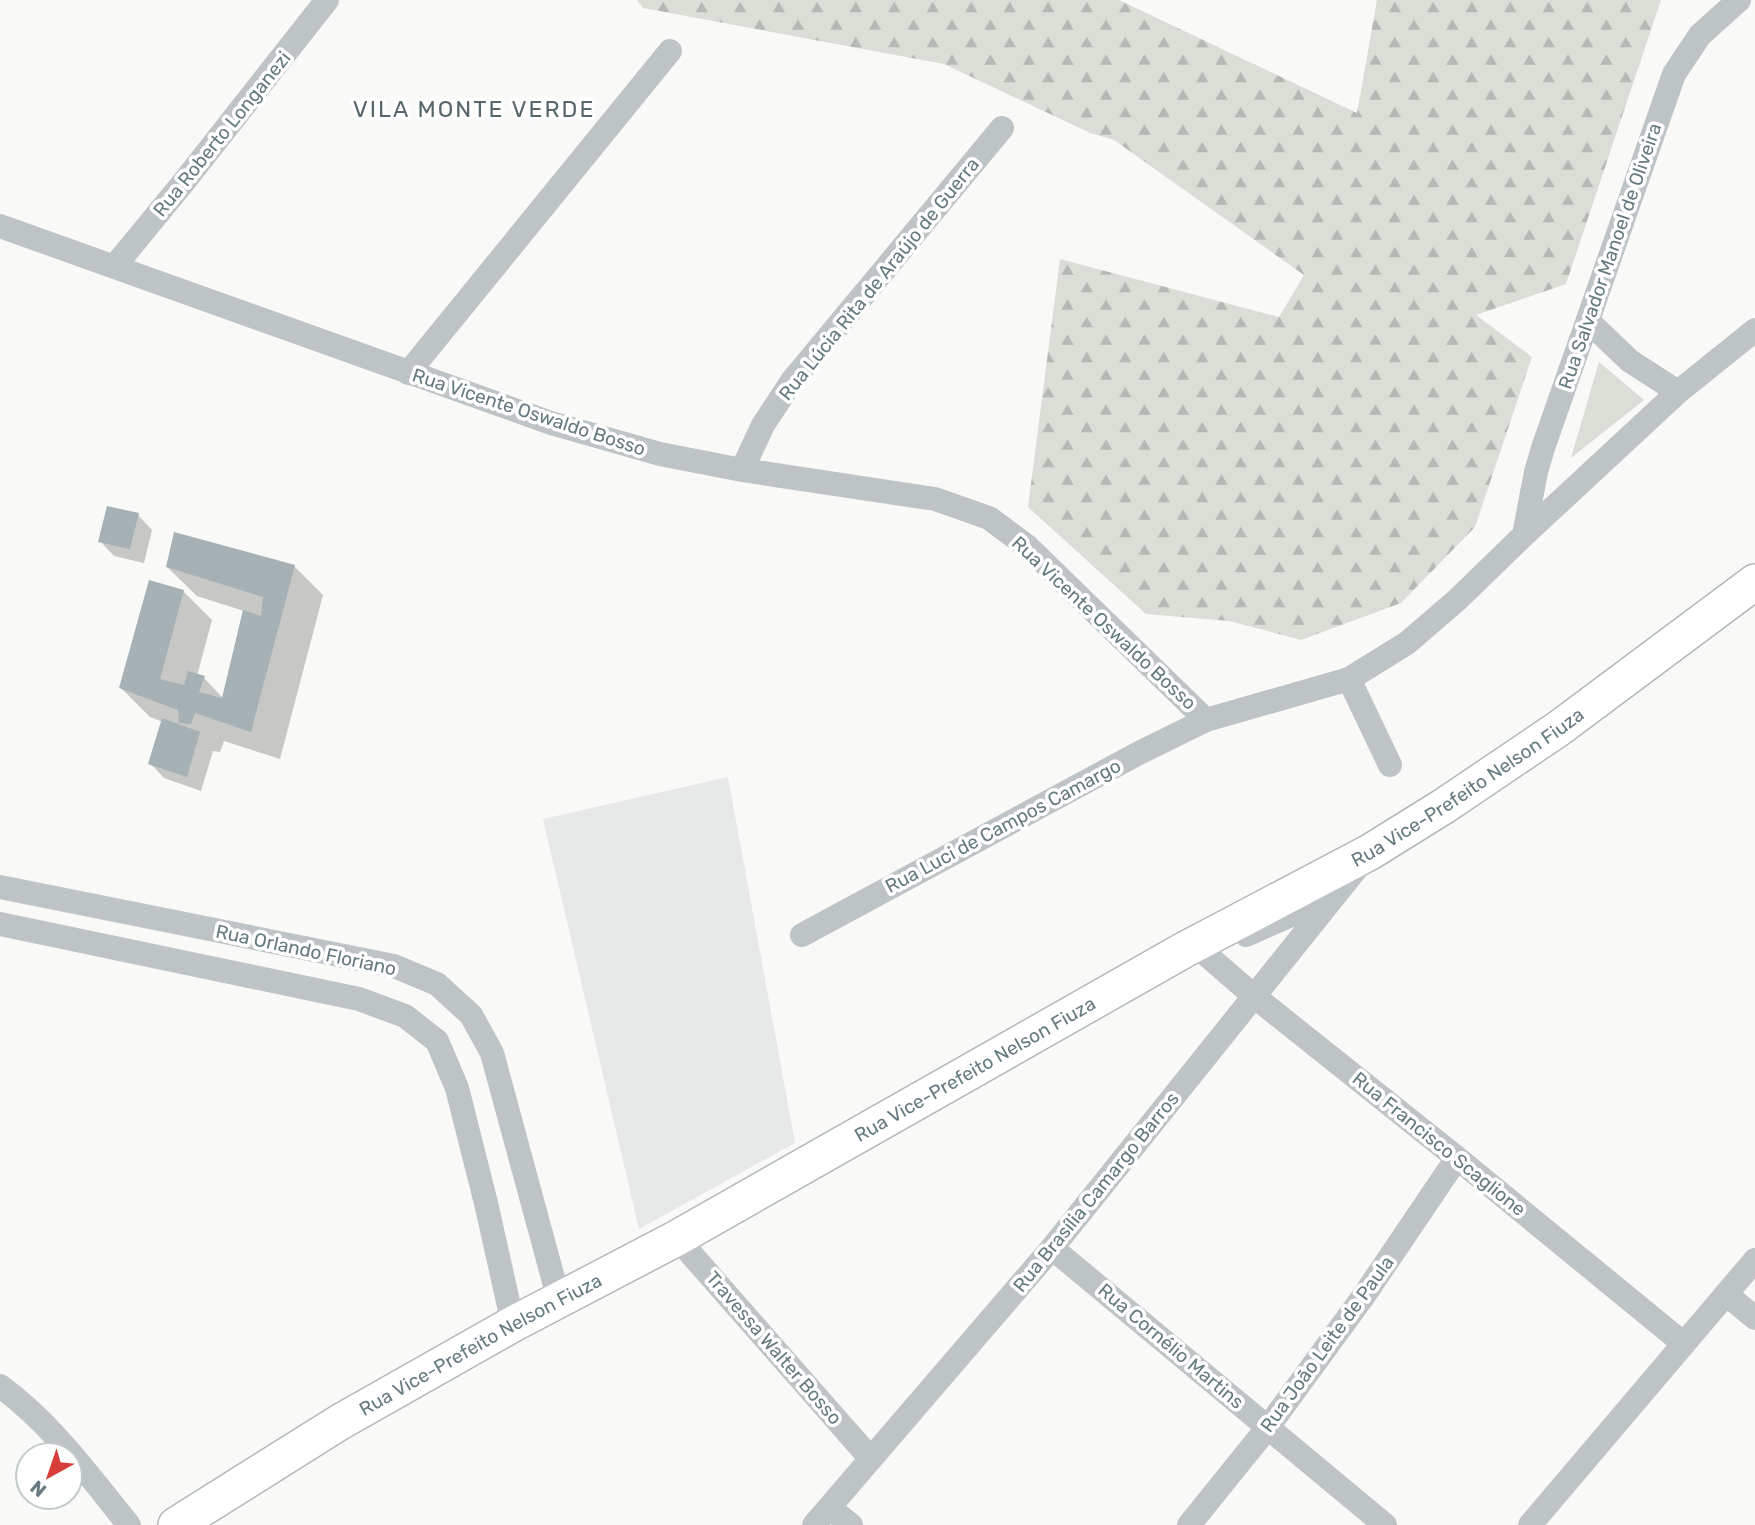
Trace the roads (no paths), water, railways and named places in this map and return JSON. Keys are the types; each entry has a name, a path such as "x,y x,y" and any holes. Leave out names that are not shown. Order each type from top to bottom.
{"main road":[{"name":"Rua Vice-Prefeito Nelson Fiuza","path":"176,1525 340,1422 513,1324 677,1238 1370,852 1558,729 1755,582"}],"street":[{"name":"Rua Roberto Longanezi","path":"114,267 192,173 327,0"},
{"name":"Rua Salvador Manoel de Oliveira","path":"1524,535 1543,448 1674,74 1700,35 1739,0"},
{"path":"408,373 670,51"},
{"name":"Rua Lúcia Rita de Araújo de Guerra","path":"741,470 763,425 792,382 1002,128"},
{"name":"Rua Vicente Oswaldo Bosso","path":"0,226 551,423 660,454 741,470 935,499 989,518 1028,547 1206,720"},
{"path":"1588,321 1630,360 1678,392"},
{"path":"1206,720 1349,679 1407,643 1457,600 1678,392 1755,330"},
{"path":"1349,679 1390,765"},
{"name":"Rua Luci de Campos Camargo","path":"802,935 1139,753 1206,720"},
{"name":"Rua Brasília Camargo Barros","path":"822,1517 1052,1248 1370,852"},
{"name":"Rua Orlando Floriano","path":"0,887 394,966 437,984 471,1015 492,1053 559,1300"},
{"path":"1199,948 1338,894"},
{"name":"Rua Orlando Floriano","path":"0,923 359,999 405,1016 438,1041 457,1088 513,1324"},
{"name":"Rua Francisco Scaglione","path":"1199,948 1255,997 1684,1344"},
{"name":"Rua João Leite de Paula","path":"1189,1525 1269,1427 1363,1297 1457,1158"},
{"name":"Travessa Walter Bosso","path":"677,1238 871,1459"},
{"name":"Rua Cornélio Martins","path":"1052,1248 1385,1525"},
{"path":"1530,1525 1755,1260"},
{"path":"1726,1294 1755,1318"},
{"path":"0,1386 52,1431 129,1525"},
{"path":"822,1517 851,1525"}],"district":[{"name":"VILA MONTE VERDE","path":"474,109"}]}
